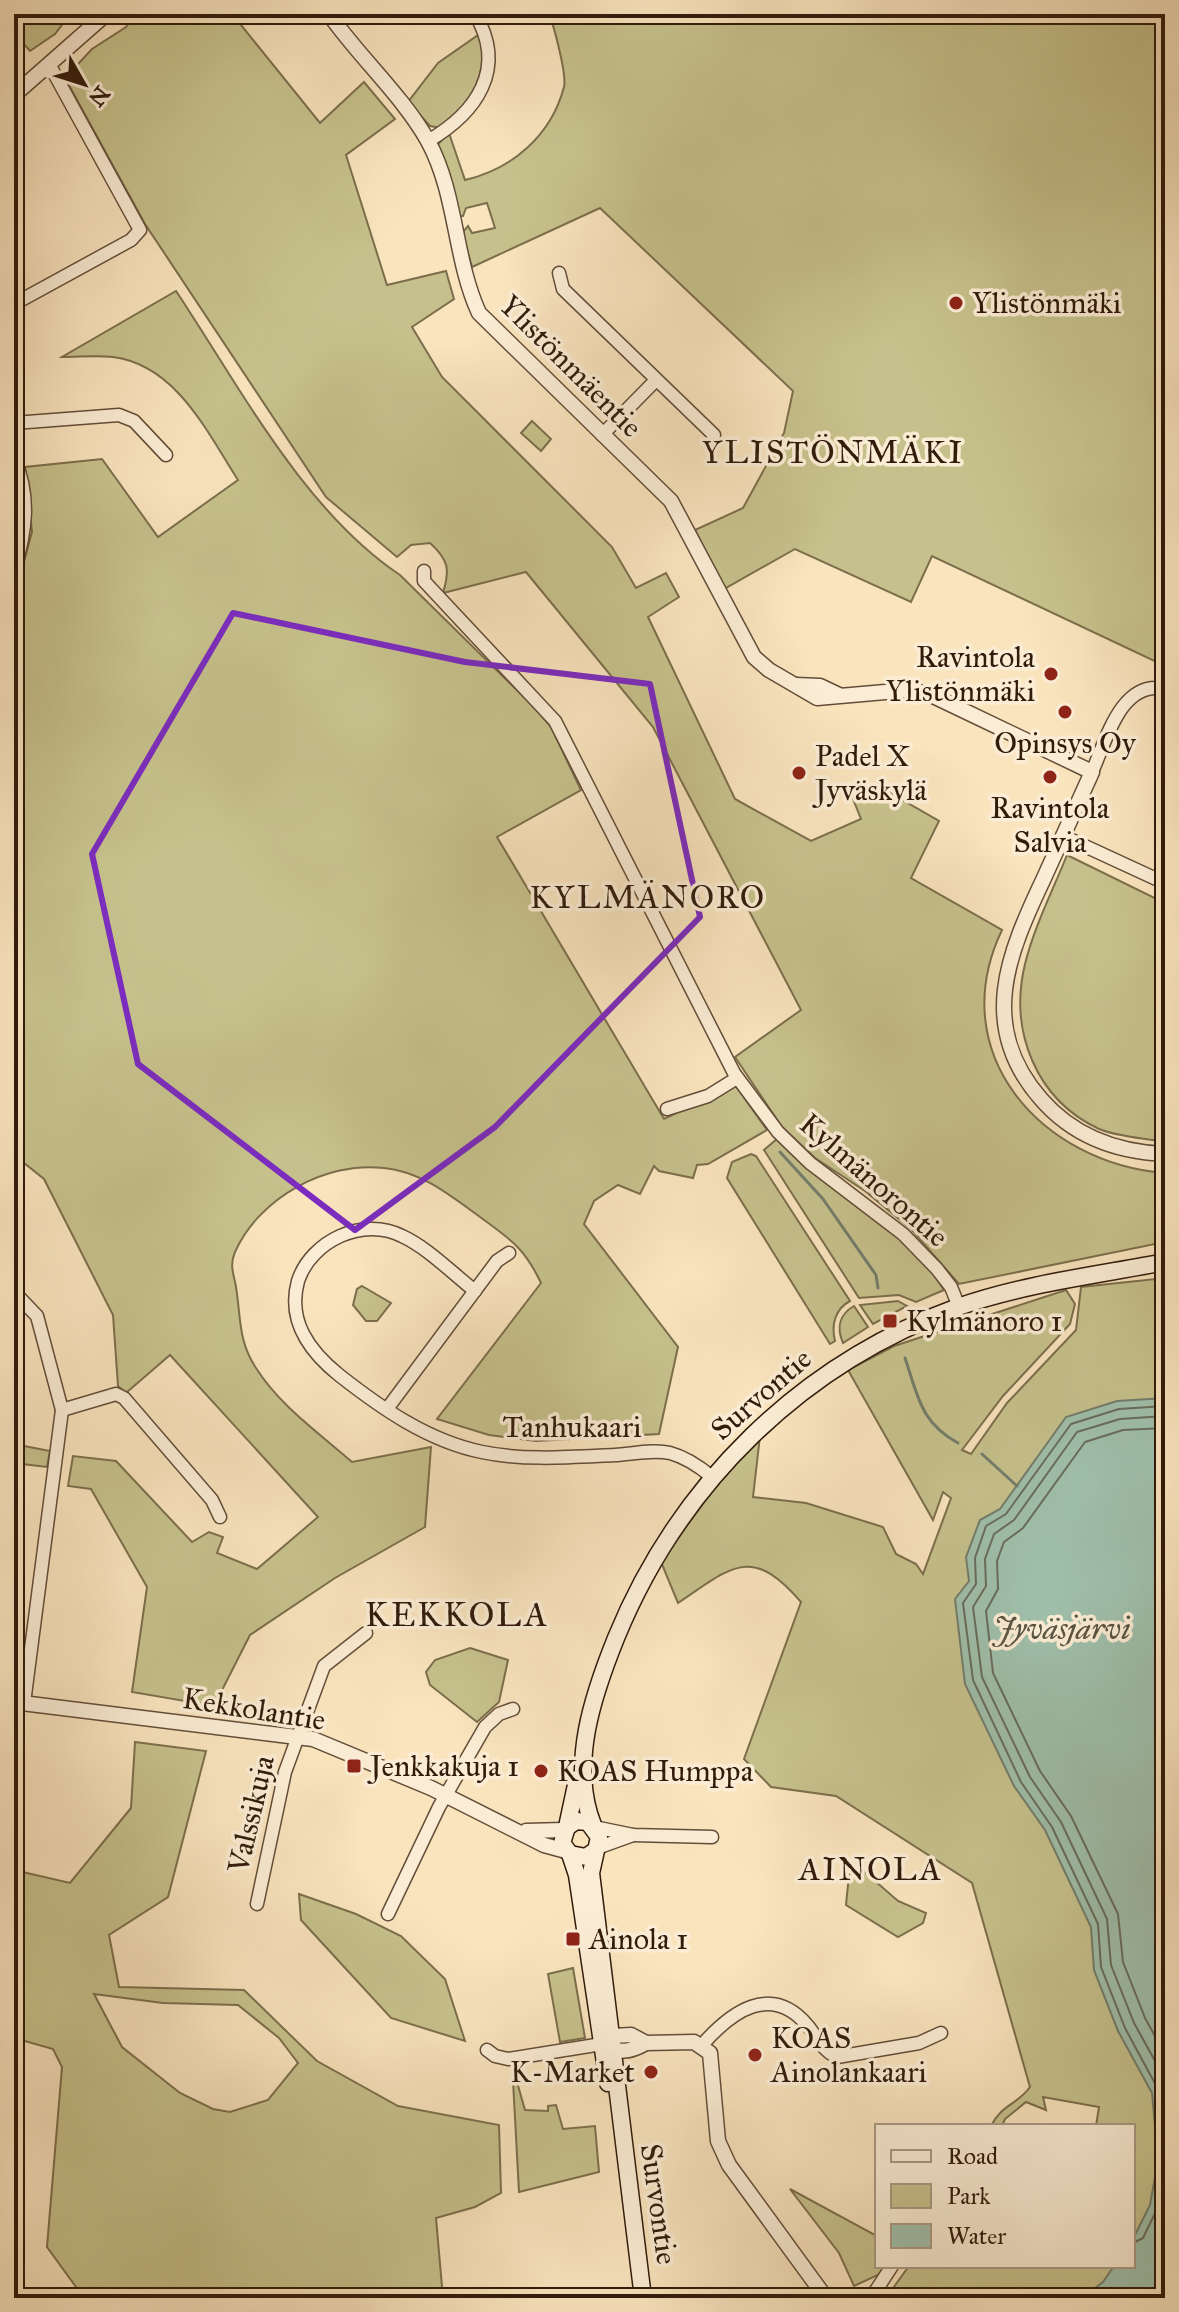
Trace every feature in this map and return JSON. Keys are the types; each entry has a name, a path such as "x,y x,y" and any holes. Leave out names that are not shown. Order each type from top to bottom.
{"main road":[{"name":"Survontie","path":"594,1826 581,1776 584,1746 604,1667 627,1612 655,1559 712,1477 776,1412 836,1367 883,1339 959,1307 1165,1262"},
{"name":"Survontie","path":"565,1828 581,1776"},
{"path":"576,1821 594,1826 599,1837 596,1849 586,1857 568,1853 562,1839 565,1828 576,1821"},
{"name":"Survontie","path":"596,1849 591,1873 610,2044 613,2108 620,2118 643,2298"},
{"name":"Survontie","path":"568,1853 577,1875 610,2044"}],"street":[{"path":"14,95 106,14"},
{"name":"Ylistönmäentie","path":"329,14 428,141 440,171 469,292 479,313 671,501 750,652 769,670 796,685 820,686 839,695 908,690 929,694 1092,772"},
{"path":"428,141 455,125 480,94 488,63 485,35 475,14"},
{"path":"14,304 131,240 140,230 49,64"},
{"path":"559,273 563,289 714,435"},
{"path":"602,435 656,380"},
{"path":"14,423 119,415 134,421 166,455"},
{"path":"14,458 22,475 27,518 14,571"},
{"name":"Kylmänorontie","path":"424,571 424,581 555,721 737,1078 778,1132 799,1152 881,1215 929,1260 951,1287 959,1307"},
{"path":"1165,689 1151,687 1136,692 1124,704 1010,956 1004,998 1012,1054 1027,1084 1046,1105 1080,1131 1122,1149 1165,1154"},
{"path":"1063,836 1165,883"},
{"path":"667,1109 708,1096 737,1078"},
{"name":"Tanhukaari","path":"475,1291 413,1243 391,1232 365,1229 342,1234 315,1254 302,1270 294,1303 298,1326 319,1359 387,1409 440,1440 482,1452 533,1457 667,1452 712,1477"},
{"path":"387,1409 497,1261 509,1253"},
{"path":"14,1292 37,1316 62,1410 19,1703"},
{"path":"62,1410 116,1394 124,1398 212,1500 220,1517"},
{"name":"Valssikuja","path":"257,1904 285,1772 324,1666 366,1633"},
{"name":"Kekkolantie","path":"19,1703 313,1739 447,1796 544,1845 568,1853"},
{"path":"388,1914 485,1727 499,1714 513,1709"},
{"path":"594,1826 633,1835 712,1837"},
{"name":"Kekkolantie","path":"517,1830 565,1828"},
{"path":"596,1849 633,1835"},
{"path":"487,2050 508,2059 610,2044 632,2050 646,2043 702,2045 732,2014 747,2007 768,2004 790,2010 829,2054 837,2057 919,2043 941,2033"},
{"path":"702,2045 712,2063 718,2141 729,2165 826,2298"},
{"path":"871,2298 891,2268"}],"highlighted area":[{"path":"233,613 465,662 650,684 700,917 495,1127 355,1230 138,1064 92,854"}],"green space":[{"path":"14,14 64,14 65,21 55,34 30,51 14,33"},
{"path":"135,14 238,14 237,20 320,123 364,82 395,119 346,155 387,285 446,271 454,299 412,327 442,377 612,547 636,588 666,573 679,597 648,617 735,799 811,841 861,819 851,794 878,786 939,821 911,878 1002,930 987,975 985,1018 995,1058 1015,1094 1043,1124 1079,1148 1120,1165 1165,1173 1165,1242 959,1284 911,1229 865,1191 815,1158 782,1127 735,1057 801,1010 653,727 526,572 443,593 446,566 430,543 411,545 397,557 326,497 145,224 65,78 92,49 126,27"},
{"path":"549,14 1165,14 1165,666 932,556 911,602 795,549 724,589 695,530 743,508 784,433 793,391 600,208 472,267 462,233 468,226 472,233 495,228 487,203 466,208 463,216 457,216 438,144 449,133 465,180 514,159 539,135 550,121 564,87 562,62"},
{"path":"481,33 482,61 476,86 461,108 441,128 430,126 408,102 438,63"},
{"path":"176,291 276,445 334,517 365,548 400,575 551,727 581,790 497,837 664,1119 735,1085 767,1130 708,1164 697,1165 693,1178 659,1171 654,1166 640,1194 618,1185 594,1201 584,1224 678,1347 659,1434 536,1441 489,1435 437,1419 541,1283 514,1243 433,1185 397,1170 362,1167 318,1177 277,1200 260,1215 246,1233 232,1262 241,1329 250,1358 288,1407 352,1462 431,1447 425,1527 335,1578 250,1635 214,1706 132,1692 147,1587 91,1489 68,1486 73,1456 116,1461 192,1542 209,1532 223,1537 217,1553 257,1569 318,1517 170,1355 126,1393 118,1386 113,1315 44,1179 14,1155 14,599 32,532 25,467 102,459 158,537 238,480 188,404 155,373 113,357 62,357"},
{"path":"532,421 551,439 541,451 521,433"},
{"path":"1067,855 1165,903 1165,1142 1106,1132 1077,1116 1058,1100 1032,1060 1021,1013 1025,964"},
{"path":"778,1138 889,1228 928,1268 944,1290 916,1302 899,1295 859,1298 764,1150"},
{"path":"751,1154 756,1156 850,1301 838,1313 834,1323 835,1341 830,1344 727,1178 732,1162"},
{"path":"1165,1278 1157,1981 1165,2298 886,2298 908,2268 1135,2268 1135,2124 1096,2124 1099,2107 1043,2097 1046,2110 1026,2102 1003,2124 992,2124 1000,2113 1030,2087 972,1883 836,1796 771,1787 744,1759 801,1602 768,1573 754,1567 741,1567 713,1580 678,1603 661,1562 719,1481 760,1436 753,1497 806,1503 883,1527 896,1554 916,1564 923,1574 951,1498 943,1492 933,1520 848,1370 894,1346 1066,1290 1075,1304 1070,1324 1003,1396 962,1450 971,1454 1007,1403 1076,1330 1081,1287"},
{"path":"362,1286 391,1303 377,1321 366,1321 353,1305 357,1289"},
{"path":"898,1301 907,1306 873,1324 860,1305"},
{"path":"854,1306 868,1327 843,1343 841,1322 845,1313"},
{"path":"14,1444 50,1451 47,1467 14,1463"},
{"path":"470,1648 508,1660 499,1702 477,1722 430,1685 426,1672 435,1660"},
{"path":"135,1742 206,1751 168,1897 109,1935 119,1987 244,1990 317,2061 398,2106 499,2125 501,2193 475,2207 436,2218 443,2298 84,2298 47,2247 62,2067 53,2049 14,2038 14,1870 70,1883 131,1808","holes":["94,1994 163,2003 238,2005 279,2038 298,2063 268,2100 230,2112 213,2109 180,2093 122,2047"]},
{"path":"859,1867 898,1901 926,1913 923,1923 898,1937 846,1905 849,1875"},
{"path":"299,1894 356,1914 401,1936 445,1979 465,2041 391,2018 301,1920"},
{"path":"573,1968 585,2038 560,2042 548,1974"},
{"path":"513,2081 517,2082 525,2110 548,2111 548,2106 556,2105 563,2129 595,2126 599,2172 519,2192"},
{"path":"790,2189 875,2235 875,2268 883,2268 878,2275 854,2286 839,2253"}],"water":[{"name":"Jyväsjärvi","path":"1165,1398 1165,2298 1082,2298 1103,2282 1113,2268 1135,2268 1135,2235 1150,2205 1158,2160 1152,2093 1118,2031 1094,1970 1091,1927 1045,1830 1014,1786 965,1684 955,1599 969,1581 966,1557 980,1520 1000,1509 1066,1417 1117,1401"}],"waterway":[{"path":"780,1152 823,1199 876,1275 878,1288"},
{"path":"905,1358 917,1396 928,1417 945,1435 958,1443"},
{"path":"982,1454 1017,1486"}],"place":[{"name":"Ylistönmäki","path":"956,303"},
{"name":"Ravintola Ylistönmäki","path":"1051,674"},
{"name":"Opinsys Oy","path":"1065,712"},
{"name":"Padel X Jyväskylä","path":"799,773"},
{"name":"Ravintola Salvia","path":"1050,777"},
{"name":"Kylmänoro 1","path":"890,1321"},
{"name":"Jenkkakuja 1","path":"354,1766"},
{"name":"KOAS Humppa","path":"541,1771"},
{"name":"Ainola 1","path":"573,1939"},
{"name":"KOAS Ainolankaari","path":"755,2055"},
{"name":"K-Market","path":"651,2072"}],"district":[{"name":"YLISTÖNMÄKI","path":"833,452"},
{"name":"KYLMÄNORO","path":"648,897"},
{"name":"KEKKOLA","path":"457,1614"},
{"name":"AINOLA","path":"871,1869"}]}
